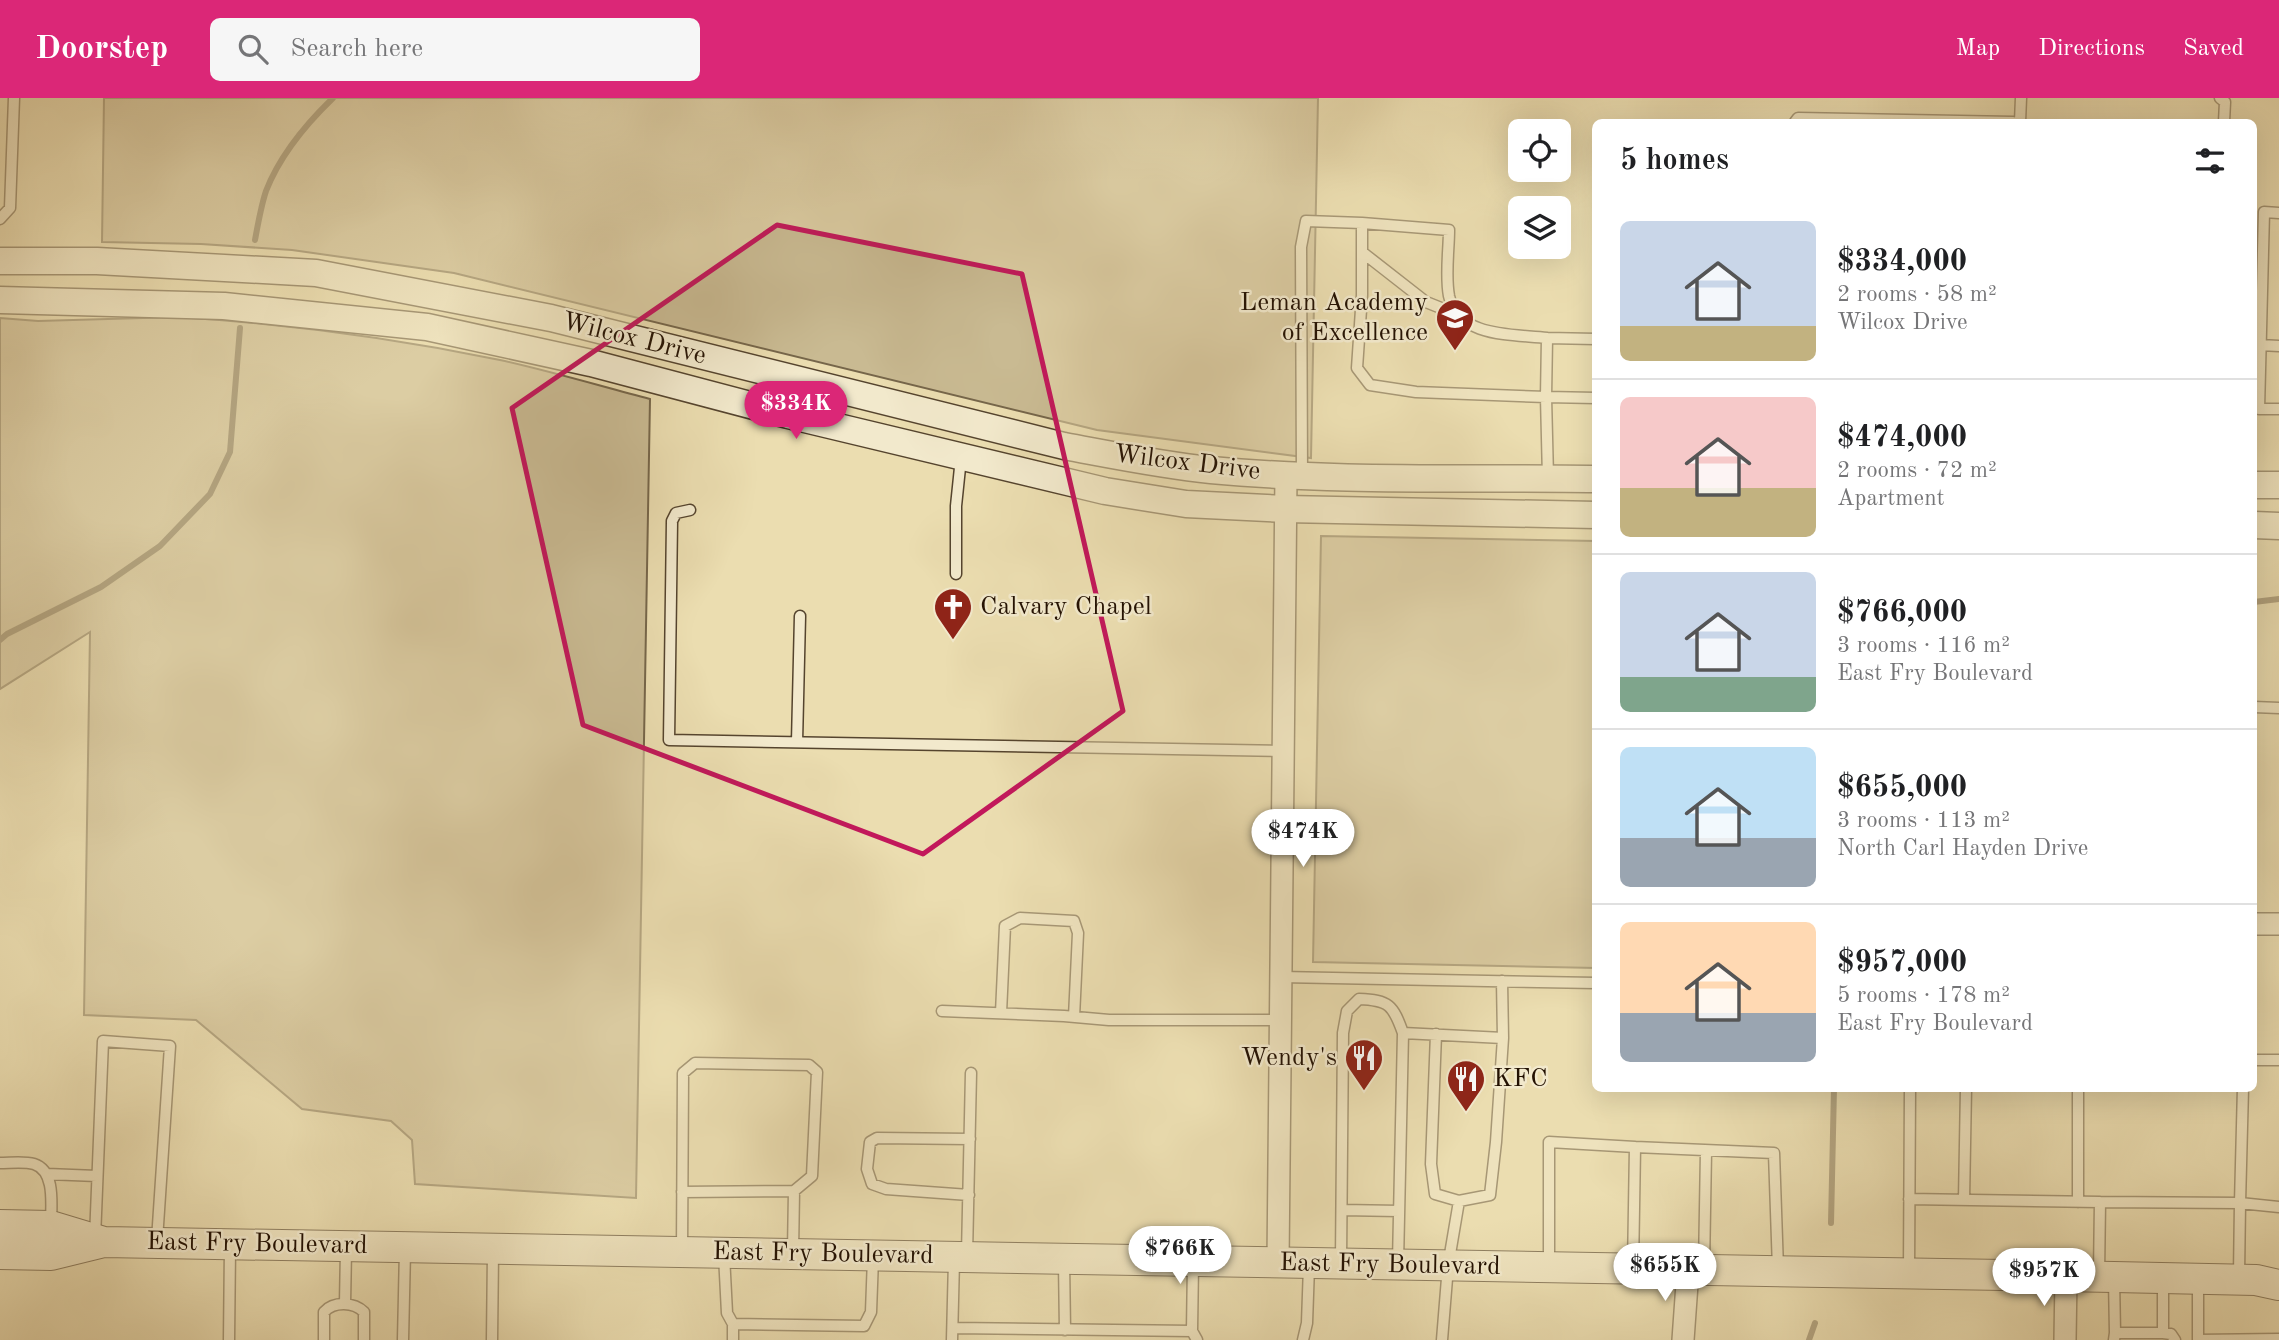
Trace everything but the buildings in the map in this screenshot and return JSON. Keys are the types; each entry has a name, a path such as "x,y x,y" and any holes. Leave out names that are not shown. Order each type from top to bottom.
{"main road":[{"name":"East Fry Boulevard","path":"0,1225 51,1241"},
{"name":"East Fry Boulevard","path":"0,1254 51,1241 157,1242 2263,1280"}],"street":[{"name":"Wilcox Drive","path":"0,261 97,261 316,273 551,318 1064,446 1140,461 1294,475 1592,479"},
{"name":"Wilcox Drive","path":"0,300 224,306 427,327 591,363 788,415 1105,491 1186,503 1285,509 1592,515"},
{"path":"1278,1262 1285,509 1294,475"},
{"path":"2257,485 2279,485"},
{"path":"2257,526 2279,526"},
{"path":"2257,923 2279,924"},
{"path":"1683,1340 1696,1270"},
{"path":"2064,1340 2066,1276"}],"lane":[{"path":"0,219 10,208 14,98"},
{"path":"2020,119 2021,98"},
{"path":"2220,98 2225,102 2224,119"},
{"path":"1797,119 1852,119"},
{"path":"2279,213 2264,212 2259,409 2279,410"},
{"path":"1294,475 1301,247 1306,221 1450,230 1449,295 1456,314"},
{"path":"1362,223 1362,295 1357,368 1370,385 1416,392 1592,398"},
{"path":"1362,252 1426,302 1456,314 1468,324 1486,331 1546,338 1592,339"},
{"path":"1546,338 1548,478"},
{"path":"2260,345 2279,346"},
{"path":"956,574 956,506 961,456"},
{"path":"690,510 676,513 672,521 668,740 1283,751"},
{"path":"797,742 800,616"},
{"path":"2257,707 2279,708"},
{"path":"1001,1013 1005,926 1020,918 1074,921 1078,933 1074,1017"},
{"path":"1281,977 1592,983"},
{"path":"1369,1000 1370,978"},
{"path":"1436,1034 1432,1164 1435,1194 1459,1201 1490,1195 1503,1038 1502,981"},
{"path":"1341,1264 1343,1033 1347,1012 1359,999 1381,1000 1395,1013 1403,1034 1398,1265"},
{"path":"942,1011 1110,1020 1280,1020"},
{"path":"1403,1034 1503,1038"},
{"path":"98,1242 97,1176 103,1041 170,1046 157,1242"},
{"path":"2257,1060 2279,1060"},
{"path":"682,1192 794,1191 812,1176 817,1072 809,1065 695,1063 683,1073 682,1192 682,1252"},
{"path":"953,1340 968,1195 971,1073"},
{"path":"1909,1274 1910,1092"},
{"path":"1964,1200 1966,1092"},
{"path":"2078,1092 2078,1202"},
{"path":"2243,1092 2240,1203 2263,1280"},
{"path":"968,1195 886,1189 872,1184 867,1169 870,1142 877,1138 970,1139"},
{"path":"1549,1268 1549,1142 1774,1153 1778,1272"},
{"path":"1633,1269 1635,1147"},
{"path":"1696,1270 1706,1151"},
{"path":"0,1163 36,1164 47,1174 50,1188 51,1241"},
{"path":"47,1174 97,1176"},
{"path":"793,1254 794,1191"},
{"path":"1909,1199 2240,1203 2279,1207"},
{"path":"1442,1340 1448,1266 1459,1201"},
{"path":"2100,1202 2114,1336 2163,1333 2171,1334 2175,1340"},
{"path":"1342,1210 1399,1211"},
{"path":"229,1340 230,1244"},
{"path":"345,1304 346,1246"},
{"path":"403,1340 405,1247"},
{"path":"492,1340 493,1248"},
{"path":"724,1253 727,1313 733,1324 733,1340"},
{"path":"733,1324 864,1326 872,1312 873,1255"},
{"path":"1064,1259 1065,1329"},
{"path":"953,1328 1065,1329 1194,1336 1194,1261"},
{"path":"1303,1340 1307,1323 1309,1263"},
{"path":"2163,1279 2163,1333"},
{"path":"2198,1279 2198,1340 2279,1339"},
{"path":"324,1340 324,1312 328,1307 345,1304 358,1306 365,1312 365,1340"}],"highlighted area":[{"path":"777,225 1022,274 1123,711 923,854 583,725 512,408"}],"shaded area":[{"path":"104,98 1318,98 1311,458 1097,430 454,273 292,250 201,244 102,242"},
{"path":"178,317 299,328 420,345 519,364 650,399 636,1198 415,1184 412,1140 391,1121 302,1109 196,1020 84,1015 90,632 0,689 0,318 38,321"},
{"path":"1321,536 1592,541 1592,968 1313,962"}],"waterway":[{"path":"255,240 266,191 279,165 304,129 333,98"},
{"path":"0,640 101,587 160,546 210,494 230,452 240,328"},
{"path":"2257,602 2279,599"},
{"path":"1831,1223 1834,1092"},
{"path":"1809,1340 1815,1323"}],"place":[{"name":"Leman Academy of Excellence","path":"1455,352"},
{"name":"Calvary Chapel","path":"953,641"},
{"name":"Wendy's","path":"1364,1092"},
{"name":"KFC","path":"1466,1113"}]}
